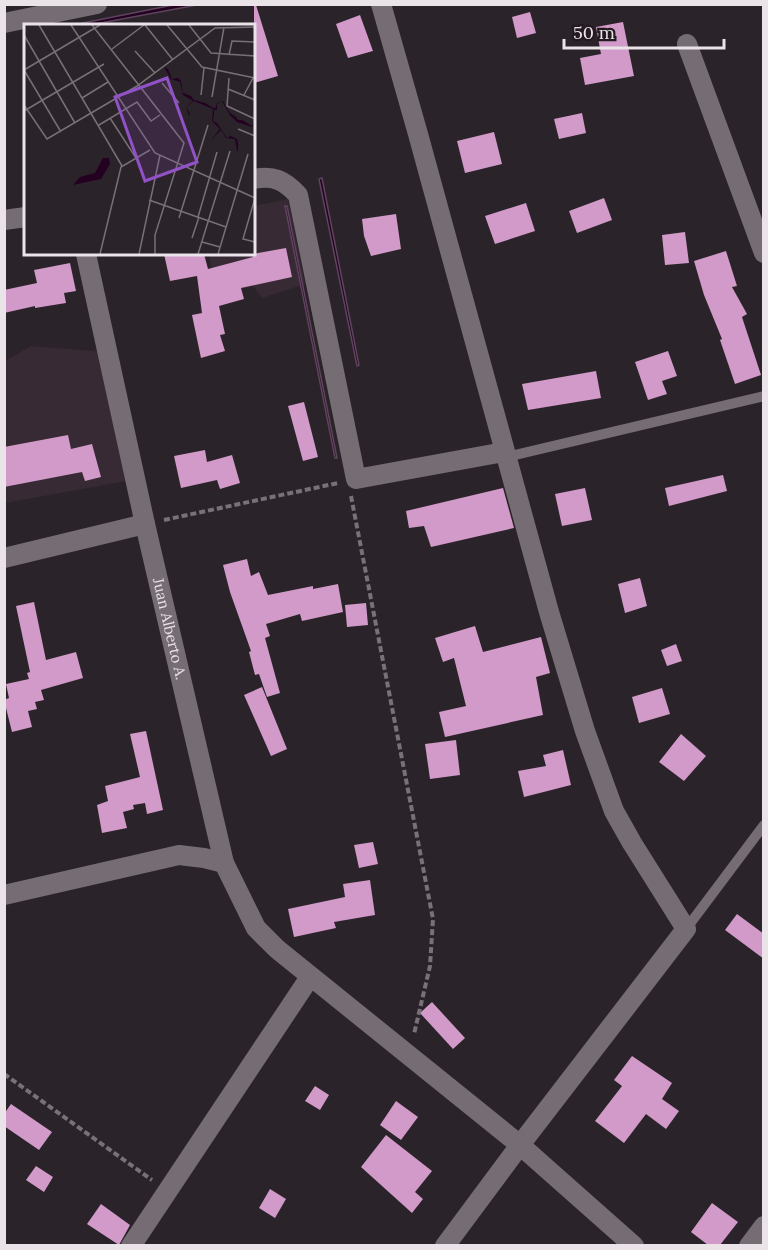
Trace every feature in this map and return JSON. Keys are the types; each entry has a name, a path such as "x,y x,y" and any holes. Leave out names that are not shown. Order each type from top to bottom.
{"street":[{"path":"4,23 97,4"},
{"path":"381,4 422,146 505,455 585,731 614,811 686,929 445,1245"},
{"path":"687,44 764,253"},
{"path":"255,178 268,176 286,184 298,195 352,480 505,455"},
{"path":"4,220 24,217"},
{"name":"Juan Alberto A.","path":"86,255 145,524 224,863 256,928 310,977 520,1144 634,1245"},
{"path":"4,558 145,524"},
{"path":"4,895 179,855 224,863"},
{"path":"131,1245 310,977"},
{"path":"749,1245 764,1226"}],"lane":[{"path":"505,455 764,396"},
{"path":"686,929 764,825"}],"path":[{"path":"145,524 352,480 434,919 430,966 418,1023 407,1054"},
{"path":"4,1074 167,1191"}],"shaded area":[{"path":"178,4 197,5 95,24 78,24"},
{"path":"322,178 359,365 357,366 319,179"},
{"path":"288,199 305,284 262,298 253,286 216,295 209,255 255,255 255,206"},
{"path":"285,206 287,206 337,458 335,458"},
{"path":"31,346 105,352 126,481 5,503 5,361"}],"building":[{"path":"254,5 256,5 278,76 255,83 255,24"},
{"path":"530,12 536,33 517,38 512,17"},
{"path":"360,15 373,51 348,58 336,24"},
{"path":"623,22 634,76 585,85 580,58 601,54 596,27"},
{"path":"582,113 586,133 559,139 554,119"},
{"path":"494,132 502,164 465,173 457,141"},
{"path":"604,198 612,220 577,233 569,211"},
{"path":"526,203 535,231 495,244 485,216"},
{"path":"396,214 401,249 371,256 364,236 362,219"},
{"path":"685,232 689,263 665,265 662,235"},
{"path":"286,248 292,277 241,288 244,299 219,306 225,334 220,335 225,351 201,358 192,315 202,313 197,276 170,281 164,255 204,255 208,269 253,257 255,253"},
{"path":"726,251 737,286 732,287 747,314 742,317 761,375 735,384 720,340 722,339 704,295 694,261"},
{"path":"70,263 76,291 64,293 66,303 35,308 35,306 4,313 4,290 37,283 34,270"},
{"path":"668,351 677,376 662,381 667,394 648,400 635,362"},
{"path":"596,371 601,398 528,410 522,384"},
{"path":"304,402 318,457 303,461 288,406"},
{"path":"68,435 71,449 92,444 101,477 85,481 82,472 4,487 4,447"},
{"path":"205,450 207,462 232,455 240,483 220,489 217,480 181,488 174,456"},
{"path":"723,475 727,491 669,506 665,488"},
{"path":"503,488 514,528 431,547 424,526 409,528 406,511"},
{"path":"585,488 592,520 562,526 555,494"},
{"path":"247,559 251,576 259,572 268,595 313,586 313,589 338,584 343,612 302,621 300,614 266,624 270,636 265,638 280,693 267,697 259,674 255,675 249,652 251,651 223,565"},
{"path":"640,578 647,606 625,613 618,584"},
{"path":"34,602 46,660 76,652 83,678 41,690 44,700 35,702 37,709 28,711 32,727 12,732 4,700 9,698 6,684 29,679 27,673 30,672 16,606"},
{"path":"366,603 368,625 347,627 345,605"},
{"path":"475,626 483,652 541,637 550,673 536,677 543,715 445,737 439,712 466,706 454,658 443,662 435,638"},
{"path":"676,644 682,661 667,666 661,650"},
{"path":"262,687 287,749 271,756 244,695"},
{"path":"662,688 670,714 639,723 632,697"},
{"path":"146,731 163,810 147,814 145,803 133,805 134,809 123,812 127,828 102,833 97,805 108,801 105,786 140,777 130,734"},
{"path":"681,734 706,756 684,781 659,762"},
{"path":"456,740 460,775 430,779 425,744"},
{"path":"563,750 571,785 524,797 518,771 546,766 543,755"},
{"path":"373,842 378,864 359,868 354,845"},
{"path":"370,880 375,915 334,922 336,928 294,937 288,909 345,897 343,884"},
{"path":"737,914 764,934 764,959 725,930"},
{"path":"432,1002 465,1038 453,1049 420,1013"},
{"path":"632,1056 672,1083 662,1099 679,1111 666,1129 646,1114 624,1143 595,1121 622,1086 614,1080"},
{"path":"315,1086 329,1095 320,1110 305,1101"},
{"path":"396,1101 418,1117 401,1140 380,1125"},
{"path":"11,1104 52,1132 39,1150 4,1126 4,1114"},
{"path":"386,1135 432,1171 415,1192 423,1199 412,1213 361,1167"},
{"path":"36,1166 53,1177 44,1192 26,1180"},
{"path":"270,1189 286,1199 275,1218 259,1208"},
{"path":"712,1203 738,1222 720,1245 708,1245 691,1232"},
{"path":"101,1204 130,1225 119,1245 87,1224"}]}
